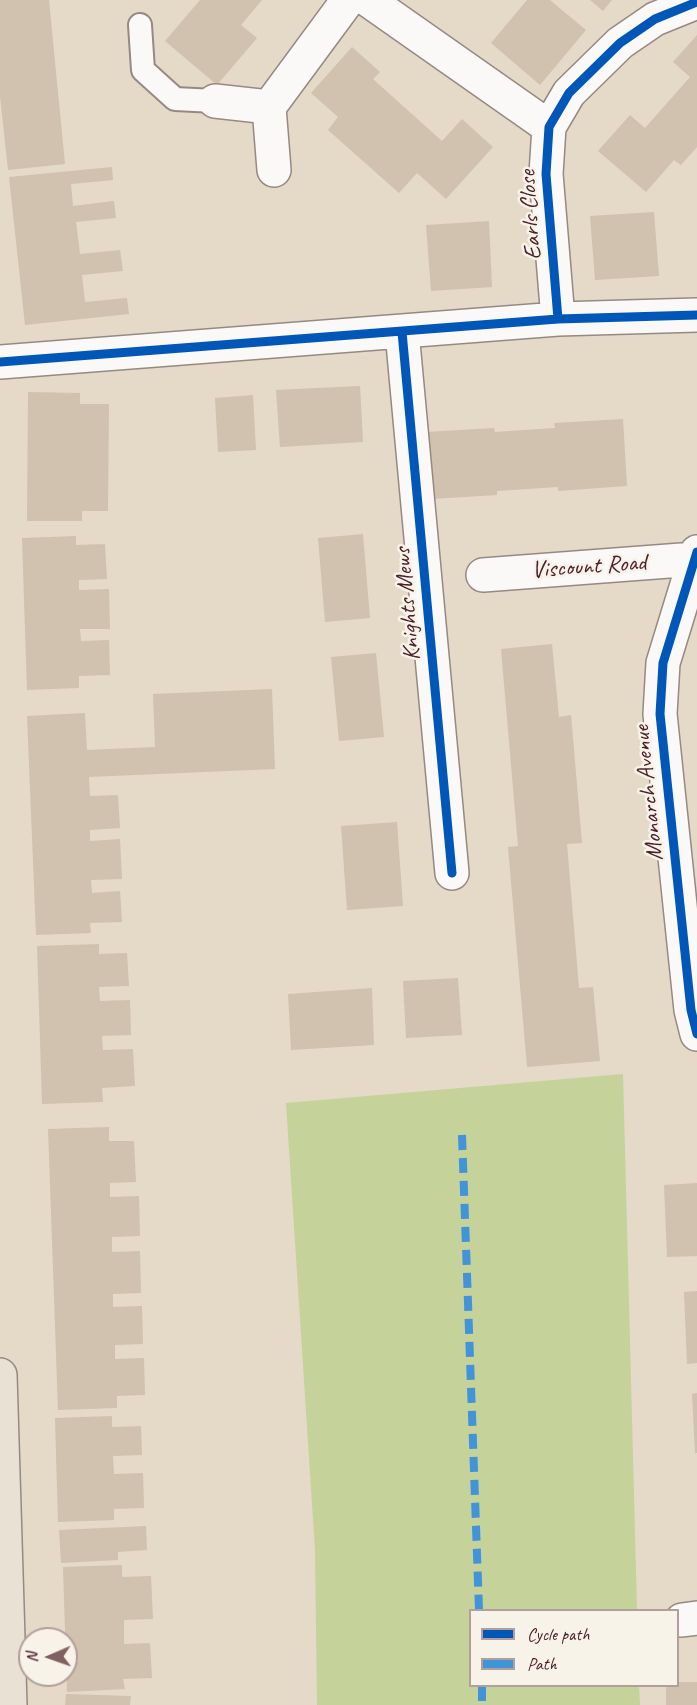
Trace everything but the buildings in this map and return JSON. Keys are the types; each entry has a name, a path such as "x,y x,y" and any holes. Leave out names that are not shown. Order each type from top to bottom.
{"main road":[{"path":"0,1375 3,1538 10,1705"}],"street":[{"path":"274,170 269,107 348,0"},
{"path":"368,0 549,127"},
{"name":"Earls Close","path":"558,319 546,174 549,127 569,93 620,43 655,19 697,2"},
{"path":"215,101 269,107"},
{"path":"0,362 558,319 697,315"},
{"name":"Knights Mews","path":"402,332 452,873"},
{"name":"Viscount Road","path":"483,575 696,556"},
{"name":"Monarch Avenue","path":"696,556 663,663 660,714 688,897 691,1010 697,1034"}],"lane":[{"path":"140,25 143,70 176,99 215,101"}],"green space":[{"path":"623,1074 637,1609 469,1609 469,1687 639,1687 640,1705 317,1705 315,1550 286,1103"}],"marked path":[{"path":"462,1135 479,1609"},
{"path":"482,1687 482,1705"}],"cycle path":[{"path":"558,319 546,174 549,127 569,93 620,43 655,19 697,2"},
{"path":"0,362 558,319 697,315"},
{"path":"402,332 452,873"},
{"path":"697,552 663,663 660,714 691,1010 697,1034"}]}
